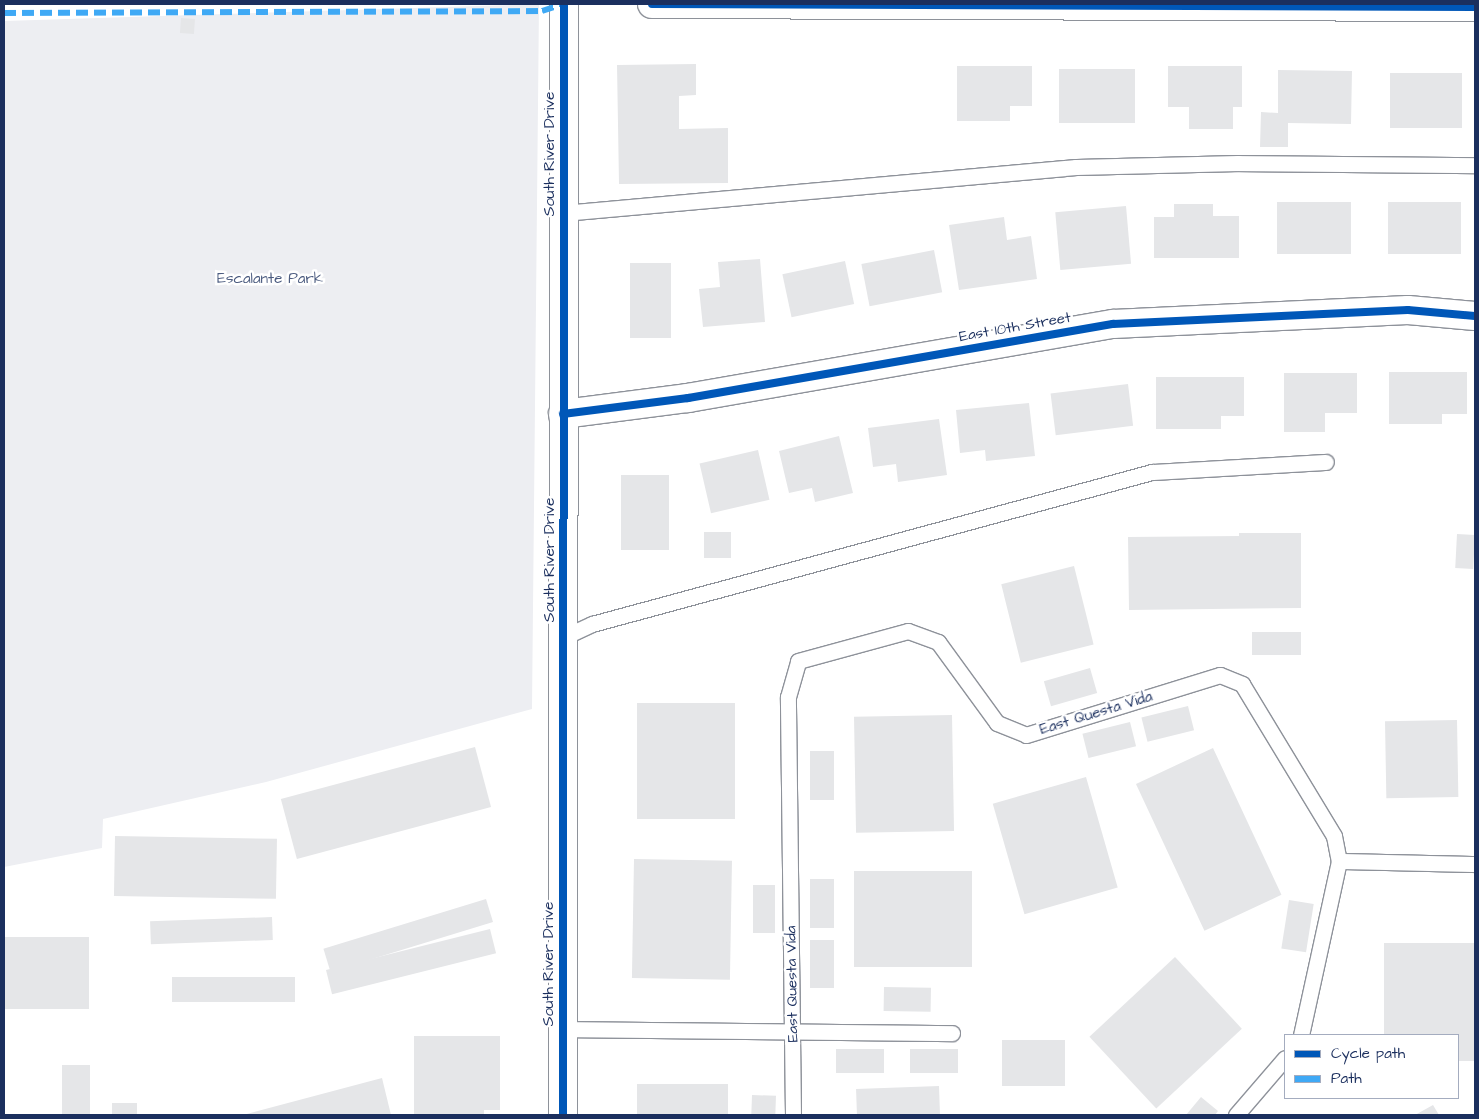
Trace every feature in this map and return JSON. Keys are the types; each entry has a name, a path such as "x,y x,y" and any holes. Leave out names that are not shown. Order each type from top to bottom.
{"street":[{"name":"South River Drive","path":"563,1115 564,4"},
{"path":"652,4 1475,7"},
{"name":"East 10th Street","path":"563,414 688,398 1113,324 1408,310 1475,316"}],"lane":[{"path":"563,213 1076,168 1238,163 1475,165"},
{"path":"564,637 592,624 1152,472 1326,462"},
{"name":"East Questa Vida","path":"793,1115 788,697 798,661 908,631 938,642 997,723 1026,735 1220,675 1242,684 1334,836 1339,861 1301,1034"},
{"path":"1339,861 1475,864"},
{"path":"563,1029 952,1033"},
{"path":"1236,1115 1284,1059"}],"green space":[{"name":"Escalante Park","path":"539,4 532,709 266,782 103,819 102,848 4,867 4,21"}],"building":[{"path":"181,18 195,19 194,34 180,33"},
{"path":"696,64 696,95 679,96 679,129 728,128 728,183 619,184 617,65"},
{"path":"957,66 1032,66 1032,106 1010,106 1010,121 957,121"},
{"path":"1168,66 1242,66 1242,107 1233,107 1233,129 1189,129 1189,107 1168,107"},
{"path":"1059,69 1135,69 1135,123 1059,123"},
{"path":"1278,70 1352,71 1351,124 1288,123 1288,147 1260,147 1261,112 1278,113"},
{"path":"1390,73 1462,73 1462,128 1390,128"},
{"path":"1277,202 1351,202 1351,254 1277,254"},
{"path":"1388,202 1461,202 1461,254 1388,254"},
{"path":"1174,204 1213,204 1213,216 1239,216 1239,258 1154,258 1154,217 1174,217"},
{"path":"1126,206 1131,264 1060,270 1055,212"},
{"path":"1004,217 1007,240 1031,236 1037,279 959,290 949,225"},
{"path":"934,250 942,292 870,306 861,264"},
{"path":"760,259 765,322 703,327 699,289 720,287 718,262"},
{"path":"845,261 854,304 792,317 782,274"},
{"path":"630,263 671,263 671,338 630,338"},
{"path":"1389,372 1467,372 1467,414 1442,414 1442,424 1389,424"},
{"path":"1284,373 1357,373 1357,413 1325,413 1325,432 1284,432"},
{"path":"1156,377 1244,377 1244,416 1221,416 1221,429 1156,429"},
{"path":"1128,384 1133,426 1056,435 1051,394"},
{"path":"1029,403 1035,456 986,461 985,450 960,453 956,410"},
{"path":"939,419 947,475 898,482 896,464 873,467 868,428"},
{"path":"839,436 853,493 815,502 812,488 789,493 779,451"},
{"path":"758,450 769,500 711,513 700,463"},
{"path":"621,475 669,475 669,550 621,550"},
{"path":"704,532 731,532 731,558 704,558"},
{"path":"1239,533 1301,533 1301,608 1129,610 1128,537 1239,536"},
{"path":"1457,534 1475,535 1473,569 1455,568"},
{"path":"1074,566 1094,645 1021,663 1001,584"},
{"path":"1252,632 1301,632 1301,655 1252,655"},
{"path":"1090,668 1097,693 1051,706 1044,681"},
{"path":"637,703 735,703 735,819 637,819"},
{"path":"1188,706 1194,730 1147,742 1141,718"},
{"path":"952,715 954,831 856,833 854,717"},
{"path":"1457,720 1458,797 1386,798 1385,721"},
{"path":"1130,722 1136,746 1089,758 1082,734"},
{"path":"475,747 491,807 297,859 281,799"},
{"path":"1213,748 1281,895 1204,931 1136,784"},
{"path":"810,751 834,751 834,800 810,800"},
{"path":"1086,777 1118,888 1024,914 993,804"},
{"path":"115,836 277,839 276,899 114,896"},
{"path":"634,859 732,861 730,980 632,978"},
{"path":"854,871 972,871 972,967 854,967"},
{"path":"810,879 834,879 834,928 810,928"},
{"path":"753,885 775,885 775,933 753,933"},
{"path":"486,899 493,922 330,972 323,949"},
{"path":"1289,900 1314,904 1306,952 1281,948"},
{"path":"272,917 273,940 151,944 150,921"},
{"path":"490,929 496,953 332,994 326,970"},
{"path":"4,937 89,937 89,1009 4,1009"},
{"path":"810,940 834,940 834,988 810,988"},
{"path":"1384,943 1475,943 1475,1061 1459,1061 1459,1034 1384,1034"},
{"path":"1175,957 1242,1029 1156,1108 1089,1037"},
{"path":"172,977 295,977 295,1002 172,1002"},
{"path":"884,987 931,988 931,1012 884,1011"},
{"path":"414,1036 500,1036 500,1110 484,1110 484,1115 414,1115"},
{"path":"1002,1040 1065,1040 1065,1086 1002,1086"},
{"path":"836,1049 884,1049 884,1073 836,1073"},
{"path":"910,1049 958,1049 958,1073 910,1073"},
{"path":"62,1065 90,1065 90,1115 62,1115"},
{"path":"382,1078 391,1115 243,1115"},
{"path":"637,1084 728,1084 728,1115 637,1115"},
{"path":"939,1086 940,1115 857,1115 856,1089"},
{"path":"752,1095 776,1096 775,1115 751,1115"},
{"path":"1201,1097 1218,1111 1215,1115 1186,1115"},
{"path":"112,1103 137,1103 137,1115 112,1115"},
{"path":"1433,1105 1439,1115 1415,1115"}],"marked path":[{"path":"4,13 542,11 563,4"}],"cycle path":[{"path":"563,1115 564,4"},
{"path":"652,4 1475,7"},
{"path":"563,414 688,398 1113,324 1408,310 1475,316"}]}
